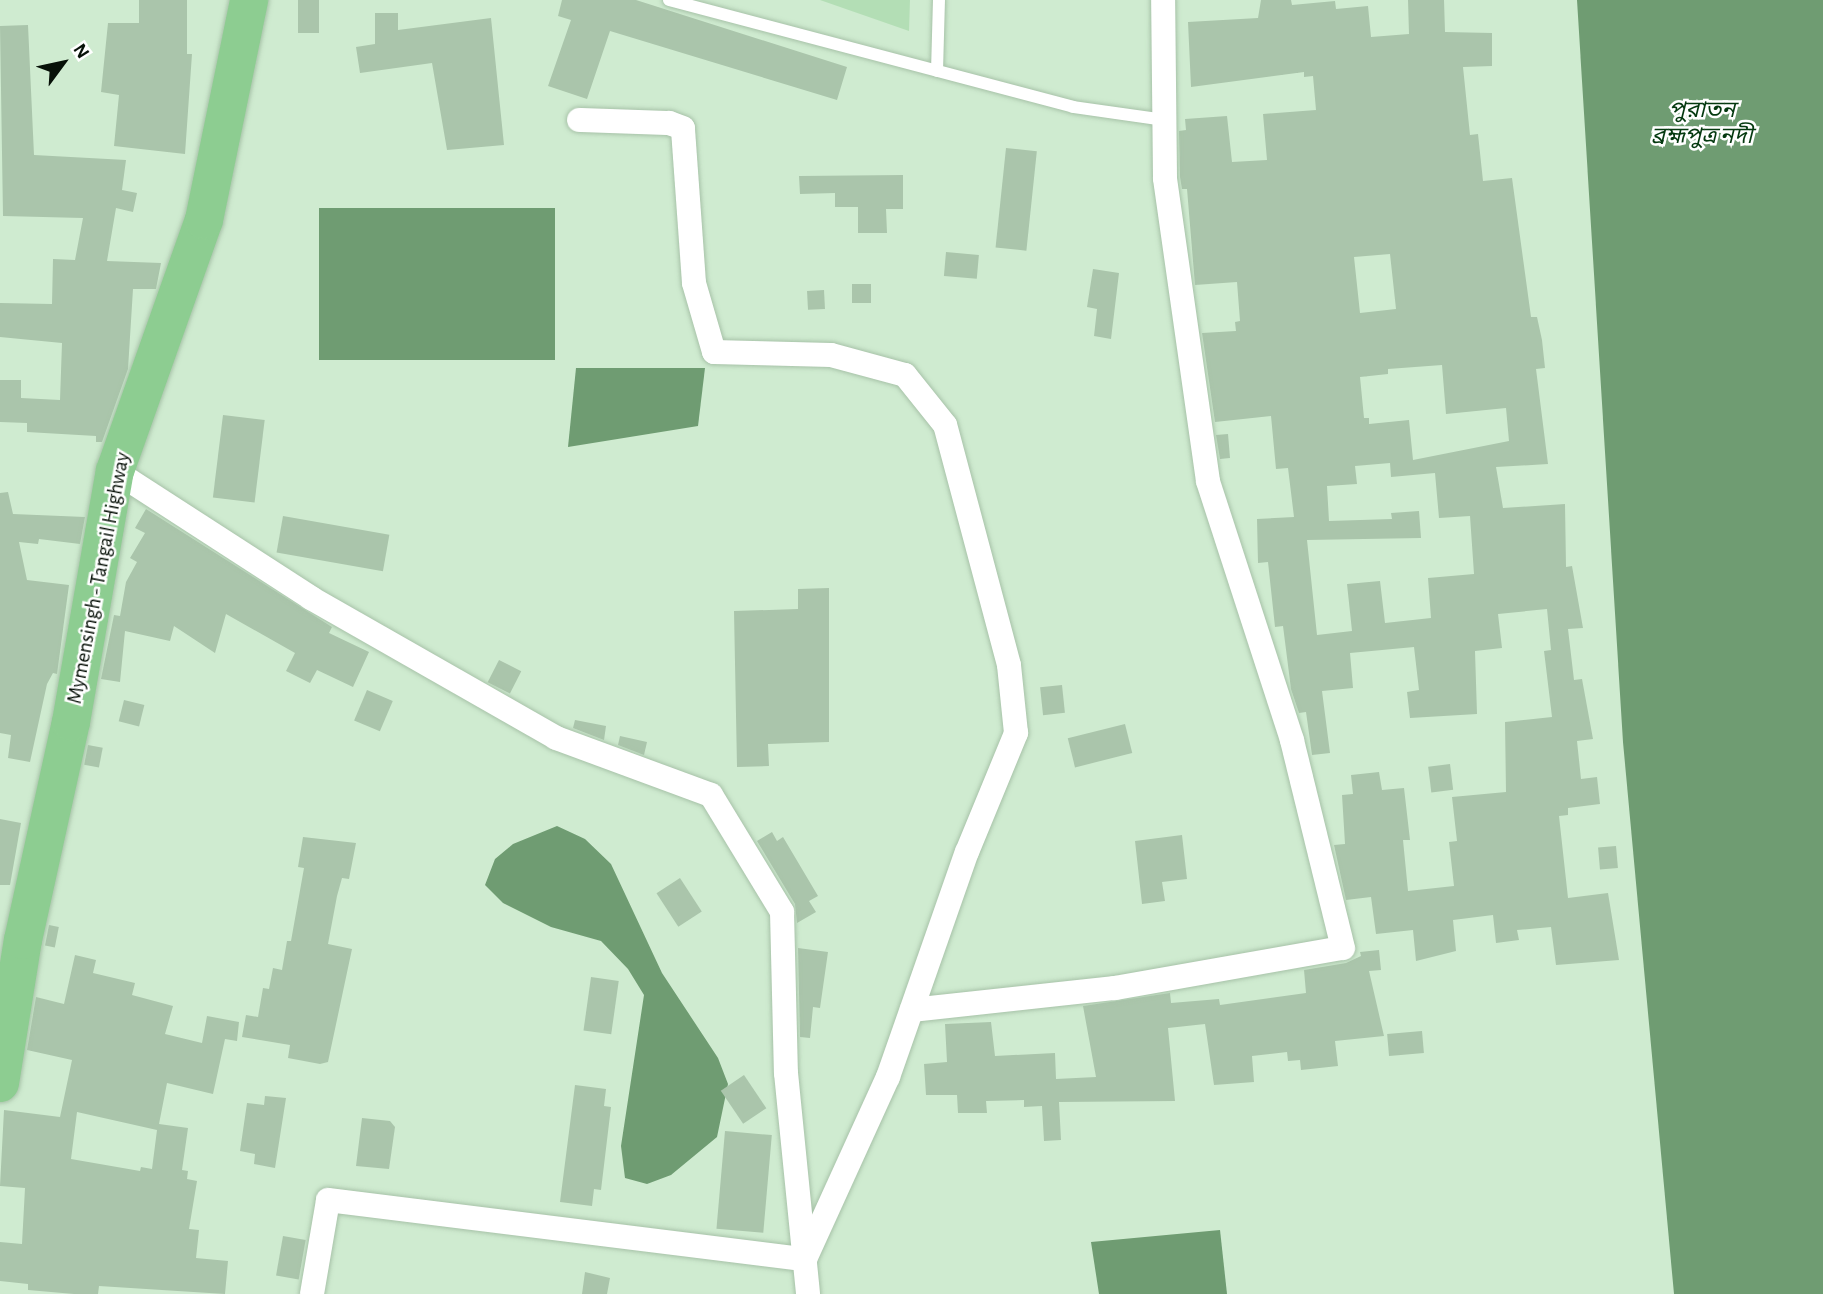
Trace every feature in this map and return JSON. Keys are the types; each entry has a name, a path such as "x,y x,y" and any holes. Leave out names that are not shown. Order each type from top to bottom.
{"highway":[{"name":"Mymensingh - Tangail Highway","path":"0,1083 5,1028 71,722 115,471 204,220 249,0"}],"street":[{"path":"912,1010 1115,988 1343,948 1292,740 1208,481 1165,178 1163,0"},
{"path":"579,120 669,123 682,128 694,283 715,352 831,355 905,375 945,425 1009,665 1016,733 967,852 888,1077 805,1259"},
{"path":"115,471 311,598 556,738 711,795 782,912 786,1073 808,1294"},
{"path":"312,1294 328,1200 805,1259"}],"lane":[{"path":"669,0 1073,107 1164,120"},
{"path":"937,71 939,0"}],"shaded area":[{"path":"820,0 910,0 909,31"}],"water":[{"name":"পুরাতন ব্রহ্মপুত্র নদী","path":"1577,0 1823,0 1823,1294 1674,1294 1623,742"},
{"path":"319,208 555,208 555,360 319,360"},
{"path":"576,368 705,368 698,426 568,447"},
{"path":"557,826 585,839 611,864 662,973 718,1058 728,1084 717,1137 671,1175 647,1184 625,1178 621,1146 644,995 628,969 601,941 551,927 503,903 485,885 495,859 513,844"},
{"path":"1220,1230 1227,1294 1099,1294 1091,1242"}],"building":[{"path":"139,0 187,0 187,54 192,54 185,154 114,146 119,95 101,92 108,23 139,23"},
{"path":"298,0 319,0 319,33 298,33"},
{"path":"562,0 636,0 847,67 837,100 610,31 587,99 548,86 571,20 558,16"},
{"path":"1261,0 1291,0 1292,5 1335,1 1336,9 1368,6 1371,37 1409,34 1408,0 1444,0 1445,32 1492,33 1492,66 1463,67 1470,135 1478,134 1483,181 1512,178 1531,317 1537,317 1542,340 1545,368 1536,369 1548,464 1496,467 1503,508 1565,504 1566,567 1572,566 1583,628 1568,629 1574,680 1582,679 1593,739 1577,741 1581,779 1597,777 1600,804 1568,808 1568,815 1559,816 1568,898 1608,893 1619,960 1556,965 1551,927 1517,930 1519,940 1496,943 1493,915 1453,920 1456,951 1416,961 1413,930 1376,934 1371,897 1346,900 1334,845 1345,844 1342,795 1353,794 1351,775 1379,772 1382,790 1404,788 1410,840 1403,840 1408,891 1454,886 1449,842 1457,841 1452,797 1506,792 1505,722 1552,717 1544,651 1551,650 1547,609 1498,614 1502,648 1475,651 1477,714 1410,718 1407,692 1419,690 1414,647 1350,653 1353,688 1322,691 1330,753 1312,755 1306,712 1299,713 1291,689 1283,626 1275,627 1268,562 1258,563 1257,519 1294,517 1288,468 1276,469 1271,416 1215,422 1202,333 1236,331 1235,322 1240,321 1237,282 1195,285 1187,189 1182,189 1180,177 1179,131 1186,130 1185,119 1227,116 1232,162 1267,160 1263,114 1316,110 1313,76 1304,77 1304,72 1191,87 1188,22 1258,18","holes":["1390,254 1396,309 1360,313 1354,257","1442,365 1446,414 1506,408 1509,441 1413,460 1409,420 1369,424 1369,418 1364,418 1360,377 1388,374 1388,369","1390,463 1391,477 1435,473 1439,518 1470,516 1474,574 1428,578 1431,618 1385,623 1380,581 1347,584 1352,631 1317,635 1307,540 1421,538 1419,511 1391,513 1392,519 1329,521 1327,486 1357,484 1355,466"]},
{"path":"375,13 398,13 398,30 491,18 504,145 447,150 432,63 360,73 356,47 375,44"},
{"path":"28,25 34,155 126,160 122,190 137,193 133,212 116,208 107,261 161,263 156,289 133,289 128,369 102,442 96,442 96,436 27,432 27,423 0,422 0,380 21,380 21,398 60,400 62,343 0,337 0,303 52,304 53,259 75,260 83,218 3,216 0,26"},
{"path":"1006,148 1037,151 1026,251 996,247"},
{"path":"903,175 903,209 886,209 887,233 858,233 858,207 835,207 835,193 800,194 799,176"},
{"path":"946,252 979,255 977,279 944,276"},
{"path":"1093,269 1119,273 1111,339 1094,336 1097,309 1087,307"},
{"path":"852,284 871,284 871,303 852,303"},
{"path":"824,290 825,309 808,310 807,291"},
{"path":"223,415 265,420 255,502 213,497"},
{"path":"1228,434 1230,458 1220,459 1216,435"},
{"path":"8,492 13,514 85,517 80,544 39,539 38,544 19,542 27,580 69,585 57,674 53,673 47,684 30,762 8,758 11,735 0,733 0,493"},
{"path":"146,509 332,627 329,633 369,652 353,687 317,670 310,683 286,671 295,653 226,614 215,653 174,626 170,641 125,631 120,682 101,679 114,615 120,616 126,582 137,562 130,558 145,533 135,528"},
{"path":"283,516 389,535 383,571 277,552"},
{"path":"829,588 829,742 768,744 769,766 737,767 734,611 798,609 798,589"},
{"path":"499,660 521,671 510,694 488,682"},
{"path":"1062,685 1065,713 1043,715 1040,687"},
{"path":"367,690 393,701 380,731 354,720"},
{"path":"124,700 144,705 139,726 119,721"},
{"path":"575,720 606,726 604,740 573,728"},
{"path":"1125,724 1132,753 1075,767 1068,738"},
{"path":"620,736 647,742 644,755 618,745"},
{"path":"88,745 103,748 99,767 84,765"},
{"path":"1450,764 1453,790 1431,792 1428,767"},
{"path":"0,819 21,823 10,885 0,885"},
{"path":"772,832 777,841 783,837 818,896 809,901 816,912 797,923 795,904 757,841"},
{"path":"1182,835 1187,879 1162,882 1165,901 1142,904 1135,841"},
{"path":"303,837 356,843 349,879 342,878 337,896 328,944 352,949 328,1062 320,1064 288,1058 290,1045 242,1037 246,1015 258,1017 263,988 269,989 273,968 282,970 287,941 291,941 304,868 298,867"},
{"path":"1616,846 1618,868 1600,869 1598,848"},
{"path":"680,878 702,912 678,927 657,893"},
{"path":"49,925 59,927 55,948 45,946"},
{"path":"798,948 828,952 820,1008 813,1007 810,1038 800,1037"},
{"path":"1379,950 1381,970 1369,971 1384,1036 1335,1041 1338,1066 1301,1070 1300,1060 1288,1061 1287,1052 1252,1056 1254,1082 1214,1085 1205,1024 1168,1028 1175,1101 1059,1102 1061,1140 1044,1141 1042,1106 1024,1107 1024,1100 986,1101 987,1113 958,1113 957,1095 926,1095 924,1064 947,1062 945,1024 991,1022 995,1056 1055,1053 1056,1079 1096,1077 1083,1006 1170,993 1171,1003 1219,999 1220,1005 1306,993 1304,970 1346,963 1361,956 1360,952"},
{"path":"75,955 96,960 93,973 135,983 132,995 173,1006 165,1034 202,1043 207,1016 239,1022 237,1041 225,1039 213,1094 167,1083 159,1124 188,1128 182,1170 188,1171 187,1179 197,1181 189,1229 199,1230 196,1258 228,1261 225,1294 99,1286 98,1294 74,1294 28,1290 28,1284 0,1281 0,1242 22,1244 25,1188 0,1186 4,1110 60,1117 72,1060 27,1050 36,997 64,1004","holes":["77,1112 157,1130 152,1169 141,1167 140,1171 71,1159"]},
{"path":"591,977 619,981 611,1034 583,1030"},
{"path":"1422,1031 1424,1053 1389,1056 1387,1034"},
{"path":"744,1075 766,1108 743,1124 721,1091"},
{"path":"575,1085 606,1089 604,1106 611,1107 601,1190 594,1189 592,1206 560,1202"},
{"path":"265,1096 286,1098 275,1168 254,1164 255,1154 240,1151 247,1103 264,1105"},
{"path":"362,1118 390,1121 395,1127 389,1169 356,1166"},
{"path":"725,1131 772,1135 763,1233 716,1229"},
{"path":"283,1236 306,1240 299,1279 276,1275"},
{"path":"585,1272 610,1278 607,1294 582,1294"}]}
